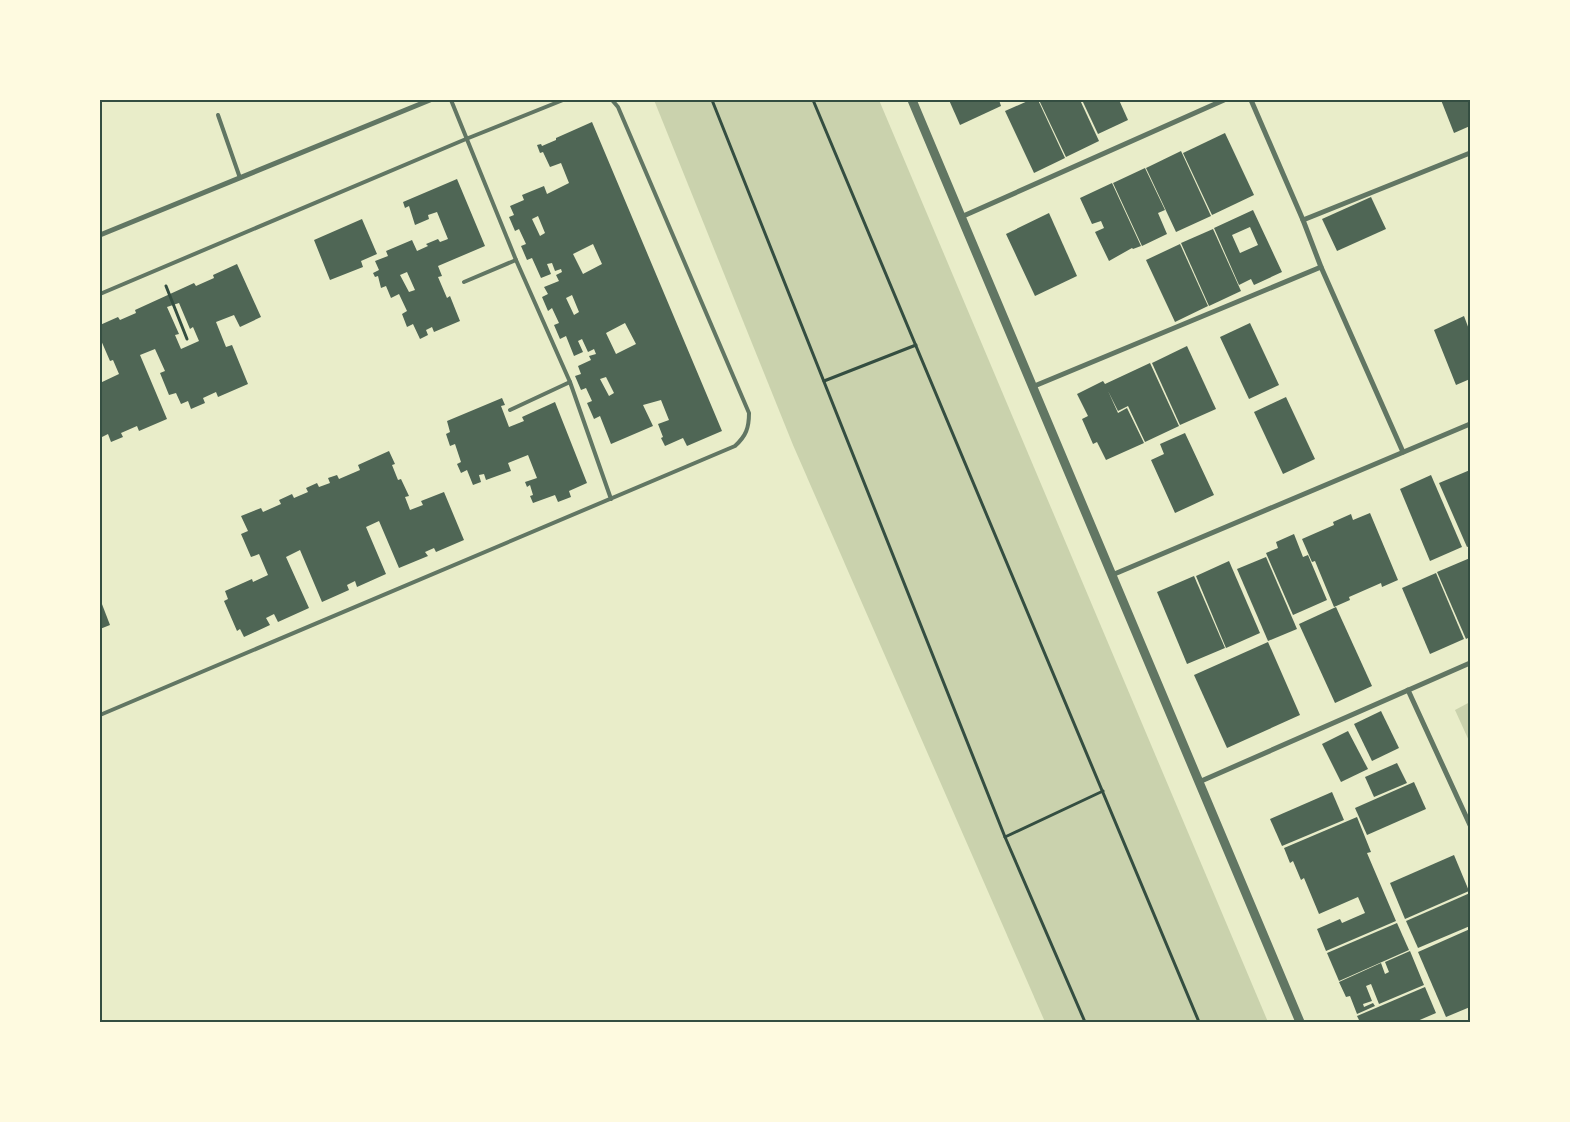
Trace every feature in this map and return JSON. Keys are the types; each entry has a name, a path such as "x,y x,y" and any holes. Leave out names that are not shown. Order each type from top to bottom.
{"street":[{"path":"100,235 430,100"},
{"path":"912,100 1300,1022"},
{"path":"961,217 1224,100"},
{"path":"1251,100 1303,220 1321,267 1403,452"},
{"path":"1303,220 1470,153"},
{"path":"1032,387 1321,267"},
{"path":"1112,575 1470,424"},
{"path":"1199,782 1470,663"},
{"path":"1408,690 1470,825"}],"lane":[{"path":"451,100 516,260 570,382 611,499"},
{"path":"100,294 466,139 563,100"},
{"path":"100,715 735,446 744,438 749,426 749,413 618,107 612,100"},
{"path":"218,114 240,178"},
{"path":"464,282 516,260"},
{"path":"510,410 570,382"}],"path":[{"path":"712,100 1006,837 1085,1022"},
{"path":"813,100 1199,1022"},
{"path":"159,269 187,339"},
{"path":"824,381 916,345"},
{"path":"1006,837 1103,791"}],"green space":[{"path":"654,100 879,100 1268,1022 1045,1022 793,445"},
{"path":"1470,702 1470,743 1455,710"}],"building":[{"path":"949,100 999,100 1001,106 960,125"},
{"path":"1030,100 1038,100 1065,158 1034,173 1005,111"},
{"path":"1039,100 1080,100 1099,141 1066,157"},
{"path":"1082,100 1119,100 1128,120 1098,134"},
{"path":"1441,100 1470,100 1470,126 1454,133"},
{"path":"592,122 722,431 687,446 683,438 665,446 658,424 669,420 661,400 643,405 653,426 611,444 600,416 594,419 587,403 592,401 586,388 581,390 575,376 581,374 578,366 591,360 589,356 596,354 594,349 588,352 582,339 578,341 583,352 574,356 566,336 560,339 554,325 559,323 552,308 548,311 542,297 548,294 544,287 559,281 556,275 562,272 561,269 555,271 552,263 547,264 551,274 541,278 532,258 527,260 521,246 526,244 519,229 515,231 509,217 514,215 510,206 524,200 522,195 544,186 547,194 569,183 561,163 550,167 543,152 540,153 537,145 541,144 542,146 556,140 556,138","holes":["538,216 545,233 540,236 532,219","593,244 602,264 583,274 573,254","572,295 579,312 574,315 566,298","625,323 636,344 616,354 606,333","606,377 614,393 609,396 600,379"]},
{"path":"1225,133 1254,195 1212,215 1183,153"},
{"path":"1181,151 1211,216 1176,232 1146,168"},
{"path":"1145,168 1165,210 1158,213 1167,234 1142,246 1113,183"},
{"path":"457,179 485,246 438,266 442,276 438,277 447,298 450,296 460,321 434,332 432,327 426,330 428,335 420,339 413,324 407,327 402,314 407,311 399,294 391,298 386,286 381,288 378,276 375,277 373,273 379,270 375,261 388,256 386,251 412,240 417,251 428,246 426,244 438,239 440,242 448,239 437,212 428,215 429,219 415,225 409,206 405,208 403,202","holes":["407,272 415,290 409,292 400,275"]},
{"path":"1112,183 1141,246 1132,248 1109,261 1095,232 1104,228 1101,221 1092,224 1080,198"},
{"path":"1371,197 1386,229 1337,251 1322,219"},
{"path":"1253,210 1282,272 1254,285 1251,279 1239,285 1214,228","holes":["1250,227 1258,245 1240,253 1232,235"]},
{"path":"1049,213 1077,276 1035,296 1006,234"},
{"path":"362,219 377,254 361,261 363,267 330,280 314,240"},
{"path":"1213,229 1241,291 1209,306 1181,243"},
{"path":"1180,244 1208,306 1175,322 1146,260"},
{"path":"237,264 261,317 240,327 234,315 216,322 226,347 232,345 248,384 218,397 216,392 203,398 205,403 191,409 188,401 181,404 176,393 169,395 160,373 165,371 155,349 140,355 167,419 139,431 137,426 121,433 123,437 111,442 108,434 100,438 100,383 119,374 113,360 110,361 100,338 100,325 118,317 120,320 136,313 135,310 194,283 196,286 214,278 213,275","holes":["179,303 190,329 193,327 199,341 181,349 175,335 179,334 167,307"]},
{"path":"1464,316 1470,332 1470,379 1456,385 1434,330"},
{"path":"1250,323 1279,385 1249,399 1220,337"},
{"path":"1187,346 1216,409 1180,425 1152,363"},
{"path":"1150,363 1179,426 1145,442 1128,406 1118,411 1108,391 1118,413 1127,408 1144,443 1106,460 1097,442 1093,444 1082,419 1088,416 1077,394 1103,381 1105,384"},
{"path":"1286,397 1315,459 1283,474 1254,412"},
{"path":"502,398 505,405 501,406 509,427 524,421 522,417 555,402 587,483 569,491 571,497 558,502 555,495 533,503 530,496 533,495 530,485 527,487 525,482 537,478 528,455 508,463 511,471 486,480 484,474 479,475 481,482 473,485 467,470 461,473 457,464 461,462 455,444 450,446 446,434 450,432 447,421"},
{"path":"1185,433 1214,495 1175,513 1151,460 1164,454 1160,444"},
{"path":"389,451 395,464 392,465 398,480 401,479 409,496 405,497 410,510 423,505 421,501 444,492 464,540 436,552 434,548 425,552 428,556 399,568 379,521 366,527 386,574 357,587 355,581 347,585 349,590 322,602 300,550 286,557 309,608 278,622 274,614 266,618 270,625 244,637 240,629 237,631 224,601 228,599 225,591 252,579 253,582 268,575 259,554 251,557 241,534 248,531 241,516 261,508 263,512 281,504 279,500 292,494 294,498 308,492 306,488 317,483 319,487 330,483 328,478 337,475 339,479 360,470 358,465"},
{"path":"1470,470 1470,546 1467,547 1439,483"},
{"path":"1431,475 1462,547 1430,561 1400,489"},
{"path":"1370,513 1398,580 1382,587 1381,583 1349,597 1350,600 1334,607 1315,561 1312,562 1302,539 1334,525 1333,522 1351,514 1353,520"},
{"path":"1294,534 1303,557 1308,555 1327,600 1293,615 1266,553 1278,548 1276,542"},
{"path":"1266,557 1297,629 1268,641 1237,569"},
{"path":"1470,558 1470,637 1466,639 1437,572"},
{"path":"1229,561 1260,633 1226,648 1196,576"},
{"path":"1436,573 1464,639 1430,654 1402,588"},
{"path":"1194,576 1225,648 1187,664 1157,592"},
{"path":"100,599 110,625 100,629"},
{"path":"1336,607 1372,686 1335,703 1299,624"},
{"path":"1268,642 1300,715 1227,748 1194,675"},
{"path":"1381,711 1399,748 1372,761 1354,724"},
{"path":"1348,731 1368,769 1341,782 1322,744"},
{"path":"1397,763 1407,783 1374,797 1365,777"},
{"path":"1414,782 1426,809 1367,835 1355,808"},
{"path":"1332,792 1344,820 1282,846 1270,819"},
{"path":"1357,817 1371,852 1367,853 1396,921 1326,951 1317,929 1340,919 1342,923 1365,913 1358,897 1319,914 1304,878 1301,880 1293,861 1290,863 1284,848"},
{"path":"1454,855 1469,891 1405,919 1390,883"},
{"path":"1470,893 1470,926 1418,948 1406,921"},
{"path":"1397,923 1409,950 1339,981 1327,953"},
{"path":"1470,929 1470,1007 1446,1017 1418,952"},
{"path":"1410,951 1424,985 1379,1004 1371,984 1366,986 1372,1001 1363,1004 1364,1007 1373,1003 1375,1006 1357,1014 1350,996 1346,997 1339,982 1381,963 1385,974 1389,972 1385,962"},
{"path":"1425,987 1436,1013 1415,1022 1360,1022 1357,1016"}]}
